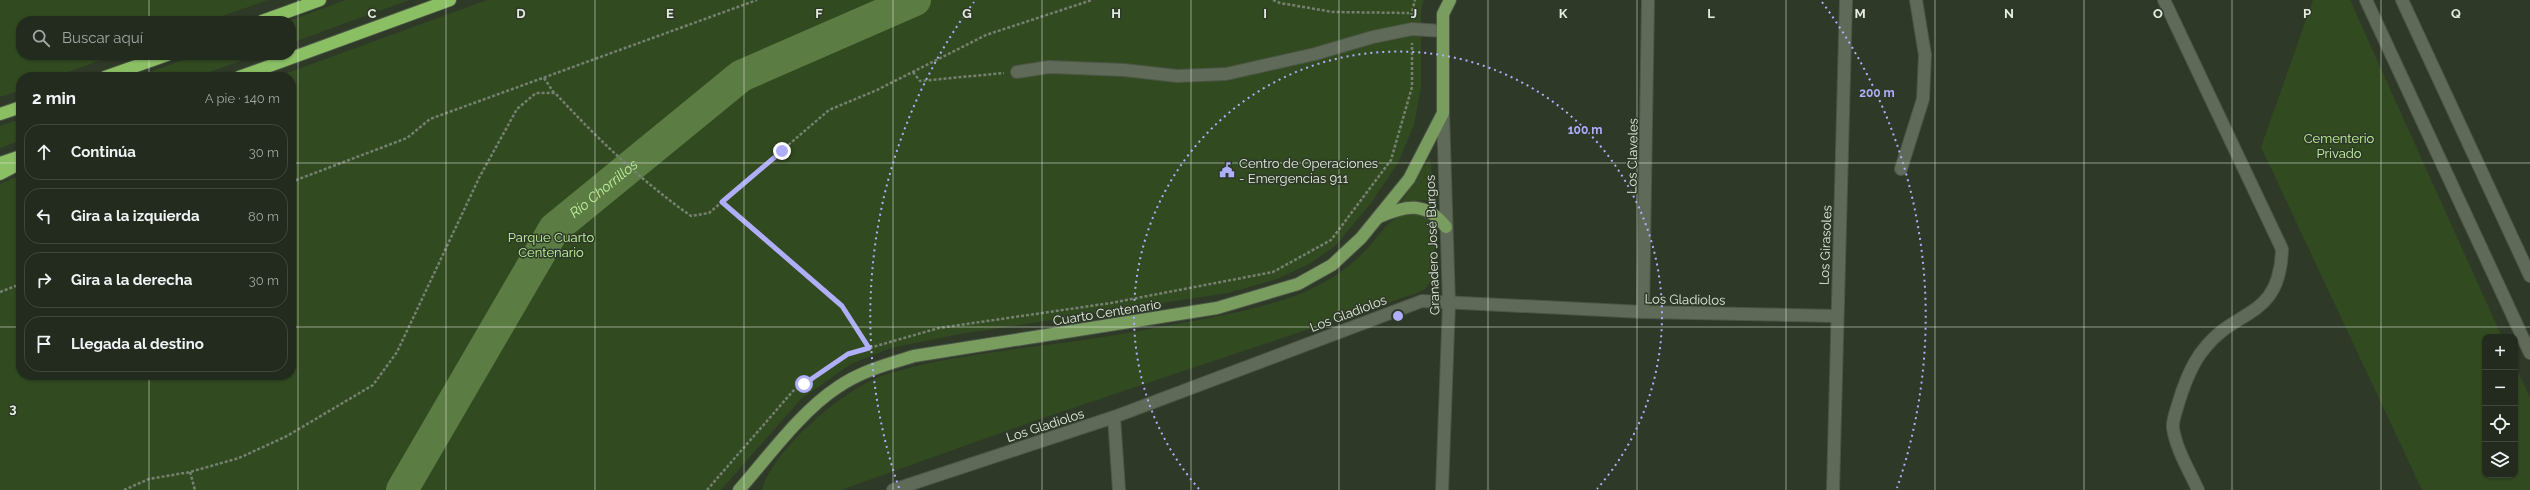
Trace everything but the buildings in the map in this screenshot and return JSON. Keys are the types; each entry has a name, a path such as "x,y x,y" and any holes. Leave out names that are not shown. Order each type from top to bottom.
{"highway":[{"path":"276,16 320,0"},
{"path":"296,56 450,0"},
{"path":"119,72 153,60"},
{"path":"253,72 286,60"},
{"path":"0,114 16,109"},
{"path":"0,163 16,158"},
{"path":"0,174 16,166"}],"main road":[{"name":"Granadero José Burgos","path":"1443,113 1443,14 1450,0"},
{"name":"Cuarto Centenario","path":"739,490 805,415 837,387 868,370 914,356 1217,308 1263,296 1298,284 1332,266 1361,238 1408,179 1443,113"},
{"path":"1378,218 1404,208 1419,208 1432,212 1446,227"}],"street":[{"name":"Los Claveles","path":"1643,312 1648,0"},
{"name":"Los Girasoles","path":"1833,490 1846,0"},
{"path":"1901,169 1923,99 1925,55 1916,0"},
{"path":"2164,0 2282,249 2282,271 2260,307 2222,331 2203,349 2182,391 2173,426 2181,454 2198,490"},
{"path":"2366,0 2530,353"},
{"path":"2402,0 2530,276"},
{"path":"1017,72 1049,67 1124,70 1177,76 1226,74 1412,29 1442,31"},
{"name":"Granadero José Burgos","path":"1442,490 1449,304 1443,113"},
{"name":"Los Gladiolos","path":"893,490 915,487 1114,417 1422,301 1449,304 1643,312 1837,316"},
{"path":"1114,417 1119,490"}],"path":[{"path":"296,180 406,138 430,119 756,0"},
{"path":"544,78 555,93 592,132 650,187 691,216 709,213 829,110 913,72 986,35 1092,0"},
{"path":"1273,0 1280,3 1333,12 1411,14"},
{"path":"707,490 794,391 848,354 939,328 1111,303 1273,272 1331,240 1391,160 1412,87 1411,14 1415,0"},
{"path":"913,72 920,81 1017,72"},
{"path":"124,490 150,479 190,472 239,458 288,436 373,385 396,352 480,176 516,110 536,93 555,93"},
{"path":"722,202 842,306 869,348"},
{"path":"0,292 16,286"},
{"path":"190,472 195,490"}],"green space":[{"path":"0,0 268,0 223,16 16,16 16,60 101,60 68,72 16,72 16,92 0,97"},
{"path":"345,0 409,0 296,41 296,18"},
{"name":"Parque Cuarto Centenario","path":"487,0 1424,0 1421,9 1421,87 1414,125 1398,163 1371,203 1336,245 1311,263 1277,279 1228,293 960,334 891,348 851,364 801,399 721,490 0,490 0,184 16,177 16,380 296,380 296,72 290,72"},
{"name":"Cementerio Privado","path":"2313,0 2350,0 2501,334 2482,334 2482,478 2518,478 2518,372 2530,398 2530,490 2422,490 2261,147"},
{"path":"183,60 243,60 210,72 150,72"},
{"path":"16,121 16,142 0,148 0,126"},
{"path":"1430,157 1435,202 1424,200 1401,203"},
{"path":"1417,213 1427,218 1435,230 1435,276 1425,289 1417,293 1037,420 841,490 762,490 769,474 780,457 812,422 850,393 868,382 884,375 920,365 956,358 1125,333 1226,314 1271,303 1300,294 1335,276 1358,258 1392,221 1407,214"}],"waterway":[{"name":"Río Chorrillos","path":"402,490 554,229 741,76 915,0"}],"place":[{"name":"Centro de Operaciones - Emergencias 911","path":"1227,170"}],"route":[{"path":"782,151 722,202 842,306 869,348 848,354 804,384"}]}
